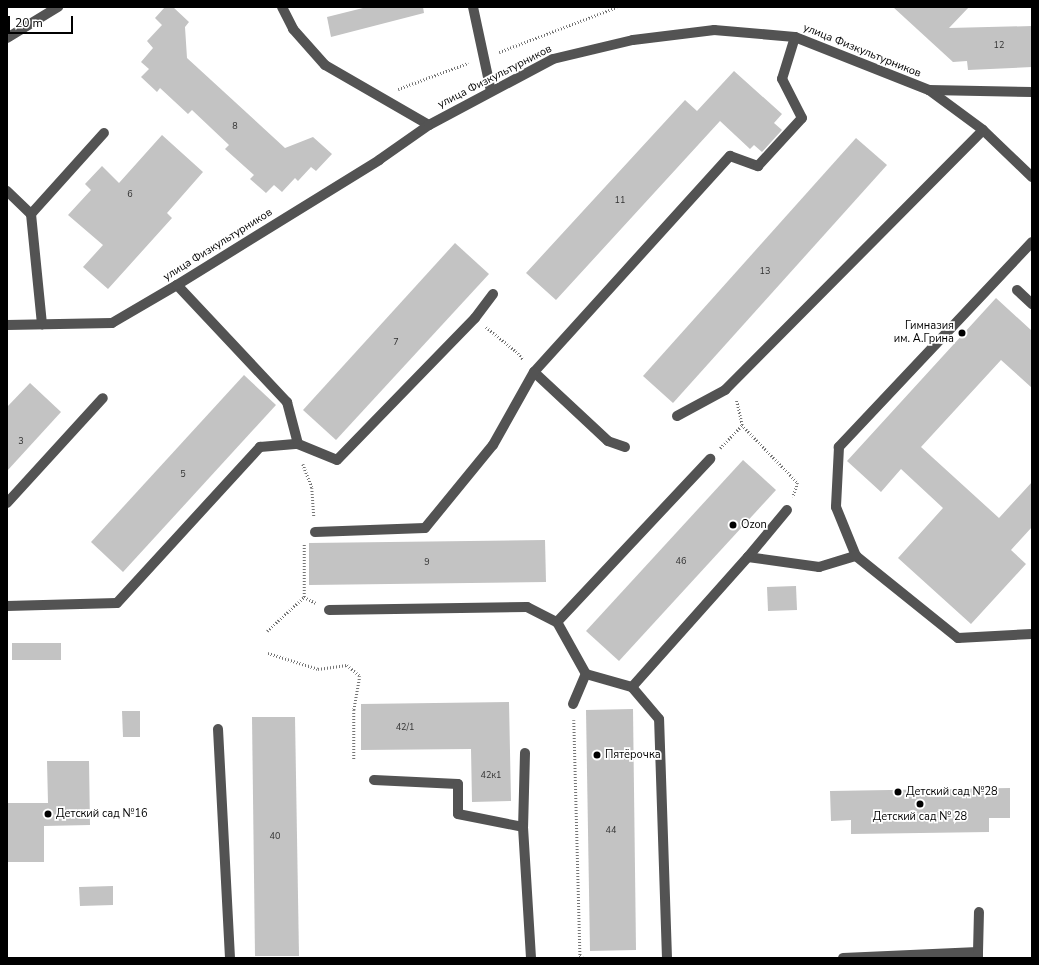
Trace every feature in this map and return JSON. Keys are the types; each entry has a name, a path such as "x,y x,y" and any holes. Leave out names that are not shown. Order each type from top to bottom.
{"street":[{"path":"7,38 58,7"},
{"path":"282,7 293,29 325,65 429,125"},
{"path":"473,7 491,92"},
{"name":"улица Физкультурников","path":"7,325 112,323 378,160 429,125 553,59 633,40 714,30 795,37 929,90 983,130 1032,177"},
{"path":"315,532 425,528 493,445 534,372 730,156 758,166 802,118 782,79 795,37"},
{"path":"929,90 1032,92"},
{"path":"677,416 725,390 983,130"},
{"path":"31,214 104,133"},
{"path":"7,191 31,214 42,324"},
{"path":"1032,242 839,447 836,507 856,556 958,638 1032,634"},
{"path":"177,284 287,402 298,444"},
{"path":"1017,290 1032,304"},
{"path":"7,606 117,603 260,447 298,444 337,460 475,318 494,294"},
{"path":"534,372 608,441 625,447"},
{"path":"7,503 103,398"},
{"path":"557,622 710,459"},
{"path":"632,687 748,557 787,510"},
{"path":"748,557 820,567 856,556"},
{"path":"329,610 527,607 557,622 586,674 632,687 659,719 667,958"},
{"path":"573,704 586,674"},
{"path":"218,729 230,958"},
{"path":"525,753 523,827 531,958"},
{"path":"374,780 458,784 458,814 523,827"},
{"path":"843,958 978,955 979,912"}],"path":[{"path":"475,318 516,351"},
{"path":"737,402 742,425 798,483 787,510"},
{"path":"710,459 742,425"},
{"path":"266,631 304,597 304,536 315,532 312,488 306,471"},
{"path":"268,653 318,669 347,665 360,676 354,710 354,760"},
{"path":"573,704 580,955 584,958"}],"building":[{"path":"165,7 173,7 189,22 185,27 187,58 285,148 313,137 332,154 316,171 311,167 298,181 295,178 282,192 274,185 266,193 250,179 254,175 225,149 229,145 192,110 188,114 160,88 157,92 141,77 149,69 141,62 153,48 147,41 162,25 155,18"},
{"path":"367,7 423,7 424,13 331,37 327,17"},
{"path":"893,7 969,7 949,28 1032,26 1032,67 968,70 967,61 953,62"},
{"path":"734,71 782,114 774,123 782,130 762,152 754,145 750,149 720,121 556,300 526,273 685,100 697,111"},
{"path":"162,135 203,172 167,213 172,218 108,289 83,267 103,245 68,215 91,190 85,184 102,166 119,183"},
{"path":"856,138 887,165 673,403 643,376"},
{"path":"455,243 489,274 336,440 303,410"},
{"path":"996,298 1032,331 1032,388 1001,360 921,447 999,518 1032,482 1032,527 1011,550 1026,564 971,624 898,558 943,508 901,469 881,492 847,461"},
{"path":"244,375 276,405 123,572 91,542"},
{"path":"30,383 61,412 7,471 7,407"},
{"path":"743,460 776,490 619,661 586,631"},
{"path":"545,540 546,582 309,585 309,543"},
{"path":"796,586 797,610 768,611 767,587"},
{"path":"12,643 61,643 61,660 12,660"},
{"path":"509,702 511,801 472,802 471,749 361,750 361,704"},
{"path":"633,709 636,950 590,951 586,710"},
{"path":"122,711 140,711 140,737 123,737"},
{"path":"252,717 295,717 299,956 255,956"},
{"name":"Детский сад №16","path":"47,761 89,761 90,825 44,826 44,862 7,862 7,803 48,803"},
{"name":"Детский сад № 28","path":"1010,788 1010,818 989,818 989,832 851,834 851,820 831,821 830,791"},
{"path":"113,886 113,905 80,906 79,887"}],"place":[{"name":"Гимназия им. А.Грина","path":"962,333"},
{"name":"Ozon","path":"733,525"},
{"name":"Пятёрочка","path":"597,755"},
{"name":"Детский сад №28","path":"898,792"},
{"name":"Детский сад № 28","path":"920,804"},
{"name":"Детский сад №16","path":"48,814"}]}
